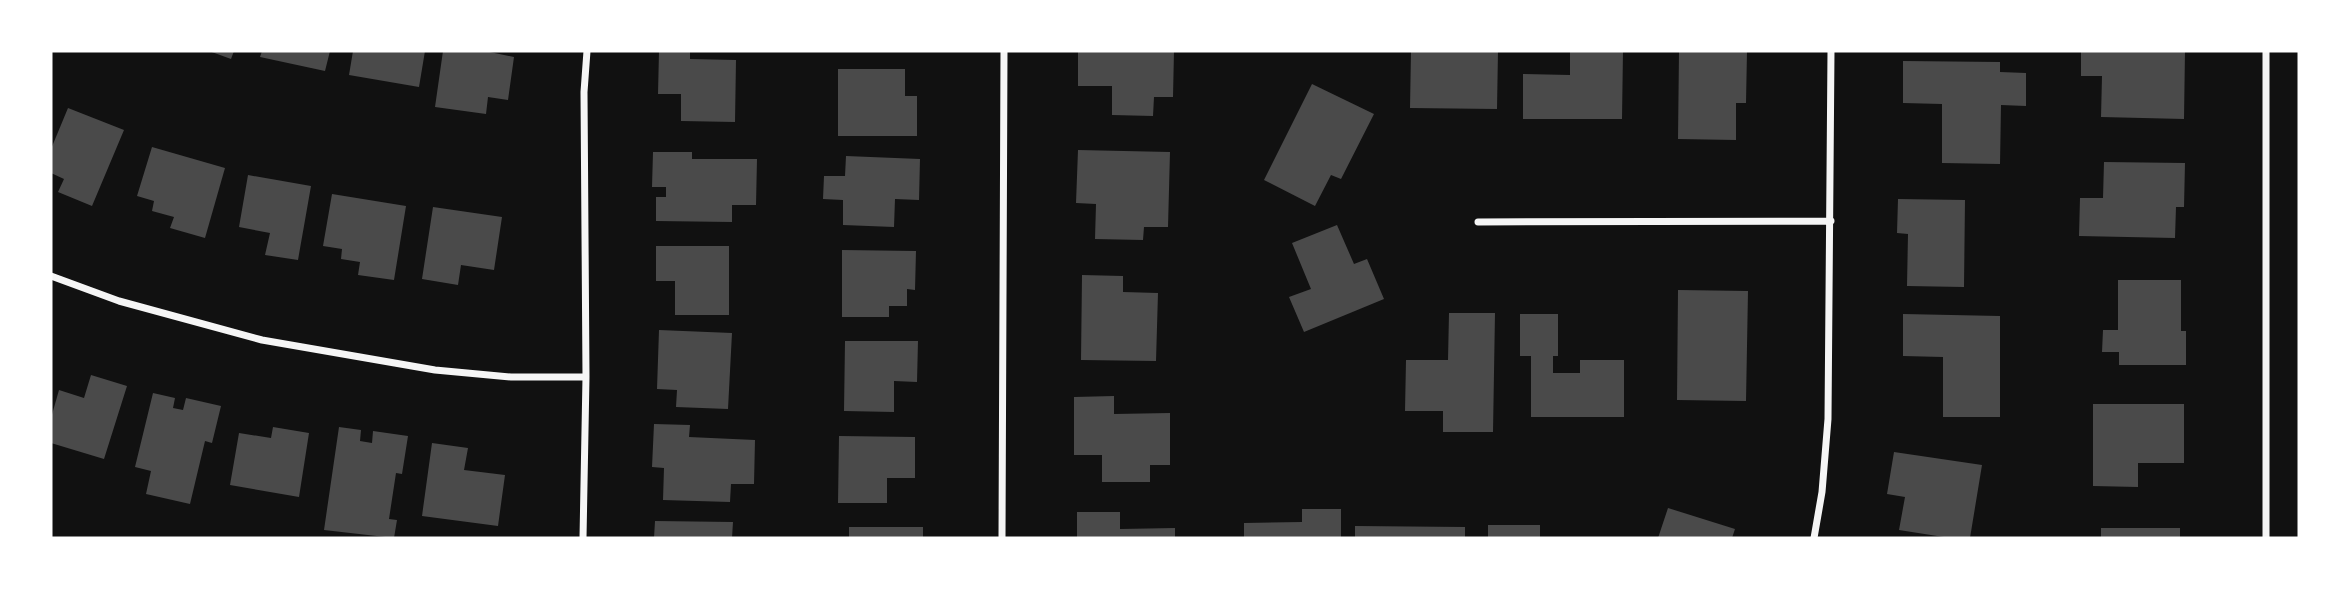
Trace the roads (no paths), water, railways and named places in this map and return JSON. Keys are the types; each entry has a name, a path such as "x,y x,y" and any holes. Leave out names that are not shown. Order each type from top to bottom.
{"street":[{"path":"583,538 586,377 584,92 587,51"},
{"path":"1002,538 1004,51"},
{"path":"1814,538 1822,492 1828,419 1831,51"},
{"path":"2266,51 2266,538"},
{"path":"1478,222 1831,220"},
{"path":"51,276 118,301 262,340 435,370 512,377 586,377"}]}
